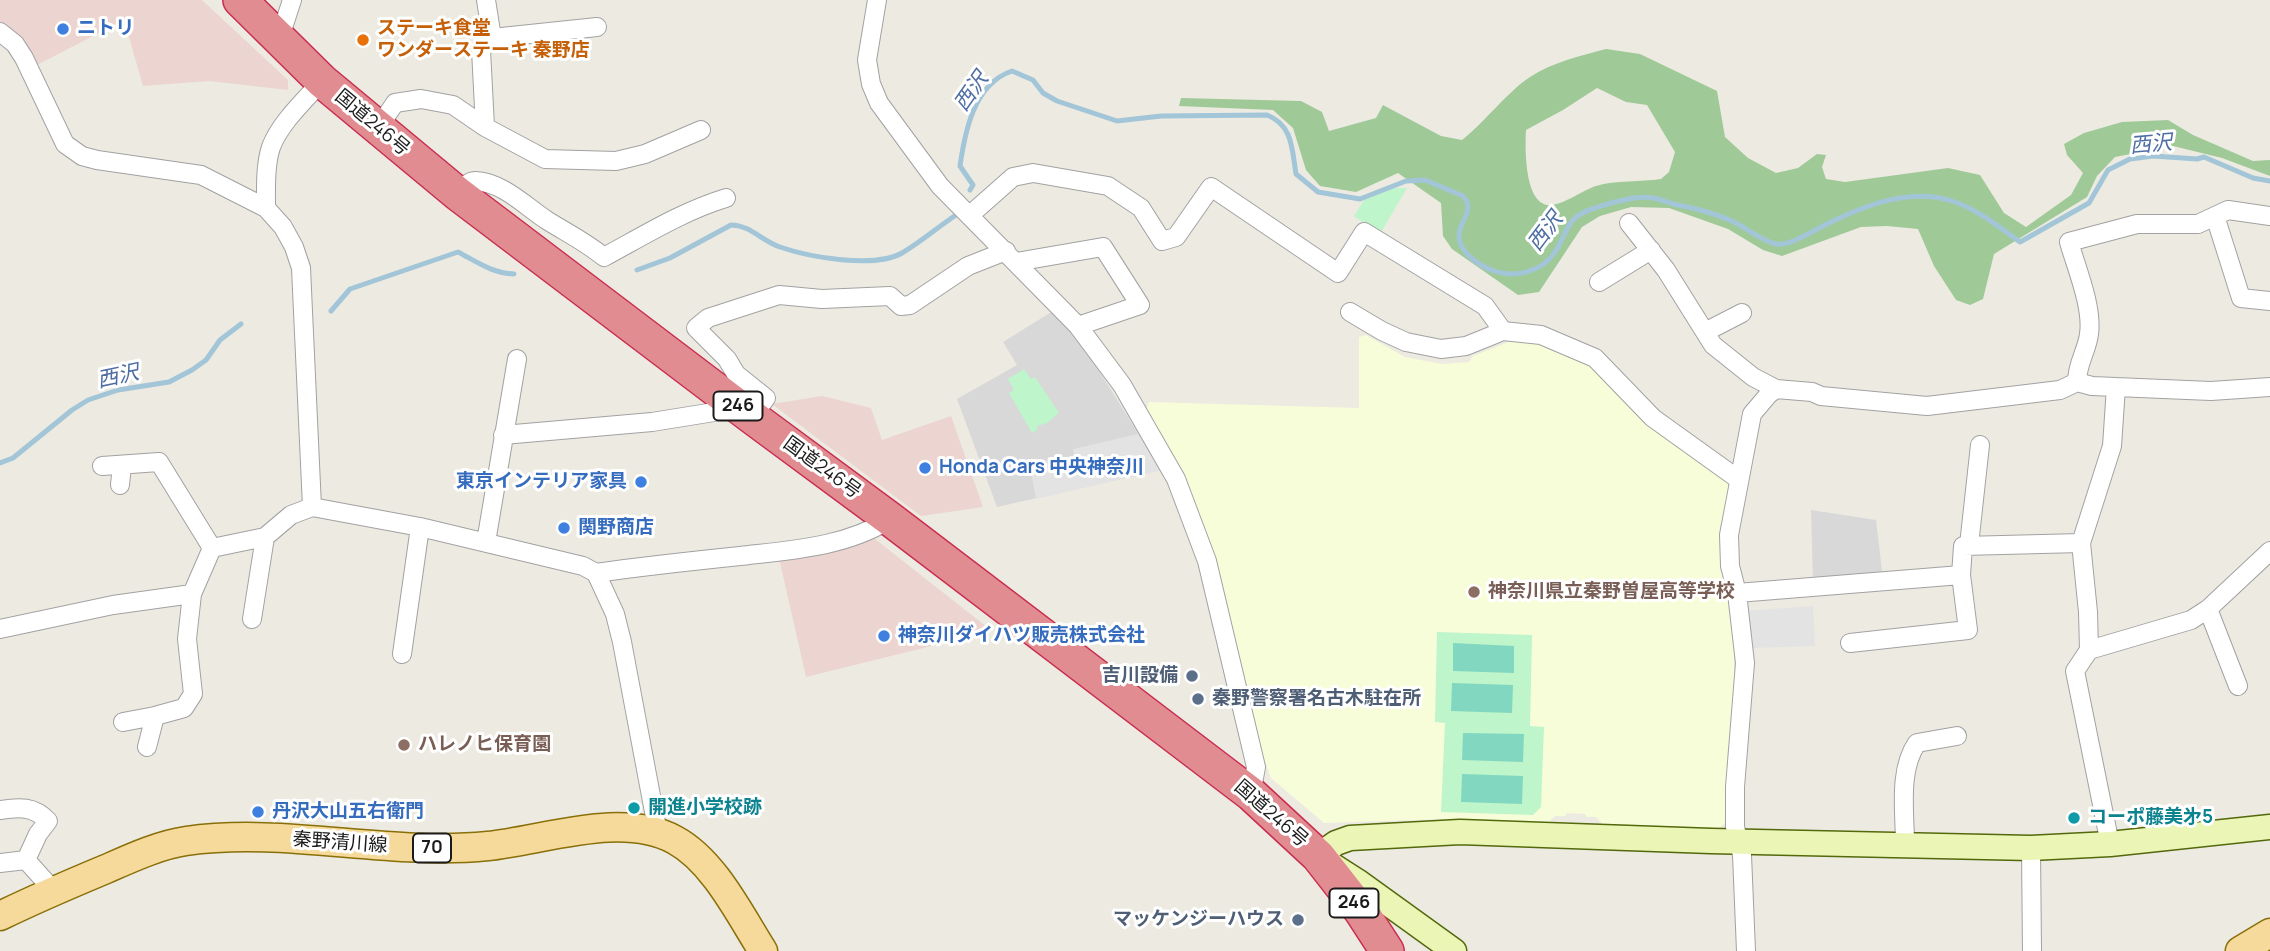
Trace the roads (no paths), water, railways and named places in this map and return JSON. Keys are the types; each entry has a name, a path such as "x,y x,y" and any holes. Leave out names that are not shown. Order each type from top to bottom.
{"highway":[{"name":"国道246号","path":"240,0 322,81 458,194 1251,794 1318,856 1361,911 1387,951"}],"main road":[{"name":"秦野清川線","path":"0,916 53,890 136,856 184,841 253,838 453,849 512,843 596,829 635,828 675,840 694,853 711,872 763,951"},
{"path":"2240,951 2270,933"}],"street":[{"path":"279,40 292,0"},
{"path":"486,0 492,38"},
{"path":"877,0 867,60 878,103 940,186 1078,326 1122,385 1176,479 1207,561 1256,768 1251,794"},
{"path":"485,127 481,50 492,38 597,27"},
{"path":"0,32 15,44 24,58 65,144 82,156 201,175 266,208 283,227 295,247 301,268 312,507"},
{"path":"266,208 266,179 271,147 282,128 322,81"},
{"path":"378,128 395,103 421,99 453,105 485,127 545,159 616,161 645,154 701,130"},
{"path":"970,215 1013,177 1033,173 1108,186 1140,208 1162,241 1176,237 1211,187 1338,272 1364,232 1485,306 1503,331"},
{"path":"458,194 468,183 475,181 502,189 549,221 582,239 604,257 698,208 726,198"},
{"path":"2077,382 2077,367 2090,332 2086,300 2069,242 2137,224 2198,224 2228,210 2270,216"},
{"path":"2216,216 2241,298 2270,301"},
{"path":"1629,223 1686,300 1713,345 1735,365 1776,389 1927,406 2060,390 2077,382 2092,386 2211,390 2270,387"},
{"path":"503,435 745,412 766,398 736,374 727,359 696,328 708,318 779,295 822,299 890,296 901,306 910,305 968,266 1011,257 1103,247 1140,305 1078,326"},
{"path":"1599,282 1651,250"},
{"path":"1350,312 1406,342 1441,349 1466,346 1503,331 1541,335 1595,358 1653,418 1738,479"},
{"path":"1705,332 1742,313"},
{"path":"486,542 517,359"},
{"path":"2110,844 2075,671 2088,650 2088,612 2081,543 2112,446 2116,387"},
{"path":"1746,951 1742,855 1735,827 1735,787 1745,663 1737,593 1730,566 1729,535 1752,414 1776,389"},
{"path":"1969,545 1980,446"},
{"path":"102,467 159,461 212,548"},
{"path":"120,485 122,465"},
{"path":"212,548 265,537 290,515 312,507 486,542 583,566 596,573 797,549 849,538 873,530 890,519"},
{"path":"402,654 420,527"},
{"path":"252,620 265,537"},
{"path":"1850,643 1968,630 1961,575 1963,545 2081,543"},
{"path":"123,722 184,708 192,694 187,639 192,594 212,548"},
{"path":"2088,650 2191,620 2208,609 2270,551"},
{"path":"596,573 618,623 658,833"},
{"path":"1737,593 1961,575"},
{"path":"0,629 113,605 192,594"},
{"path":"2208,609 2238,686"},
{"path":"147,747 155,716"},
{"path":"1905,845 1906,772 1909,754 1917,743 1957,736"},
{"path":"0,810 25,808 40,812 48,821 38,834 26,860"},
{"path":"1454,951 1357,880 1318,856 1336,843 1350,838 1460,832 1739,842 2031,848 2110,844 2270,827"},
{"path":"2031,848 2032,951"},
{"path":"0,863 26,860"},
{"path":"26,860 53,890"}],"waterway":[{"name":"西沢","path":"970,190 973,185 960,166 969,124 980,98 989,86 1012,71 1033,80 1043,93 1057,101 1117,121 1161,116 1267,115 1276,119 1287,132 1296,174 1318,192 1360,199 1406,181 1425,180 1463,196 1468,206 1459,235 1462,247 1482,266 1511,274 1536,269 1550,259 1570,224 1579,215 1601,206 1637,198 1658,199 1713,214 1734,222 1766,241 1782,244 1871,205 1903,197 1936,197 1970,209 2020,242 2089,203 2108,170 2130,159 2153,156 2197,159 2204,157 2253,178 2270,181"},
{"name":"西沢","path":"637,270 670,258 731,225 750,230 780,247 807,254 859,261 890,258 909,249 956,215"},
{"name":"西沢","path":"331,311 350,289 458,252 492,269 514,274"},
{"name":"西沢","path":"0,463 13,458 88,400 118,390 169,382 192,370 206,360 220,340 241,324"}],"place":[{"name":"ニトリ","path":"63,29"},
{"name":"ステーキ食堂 ワンダーステーキ 秦野店","path":"363,40"},
{"name":"Honda Cars 中央神奈川","path":"925,468"},
{"name":"東京インテリア家具","path":"641,482"},
{"name":"関野商店","path":"564,528"},
{"name":"神奈川県立秦野曽屋高等学校","path":"1474,592"},
{"name":"神奈川ダイハツ販売株式会社","path":"884,636"},
{"name":"吉川設備","path":"1192,676"},
{"name":"秦野警察署名古木駐在所","path":"1198,699"},
{"name":"ハレノヒ保育園","path":"404,745"},
{"name":"開進小学校跡","path":"634,808"},
{"name":"丹沢大山五右衛門","path":"258,812"},
{"name":"コーポ藤美㐧5","path":"2074,818"},
{"name":"マッケンジーハウス","path":"1298,920"}]}
